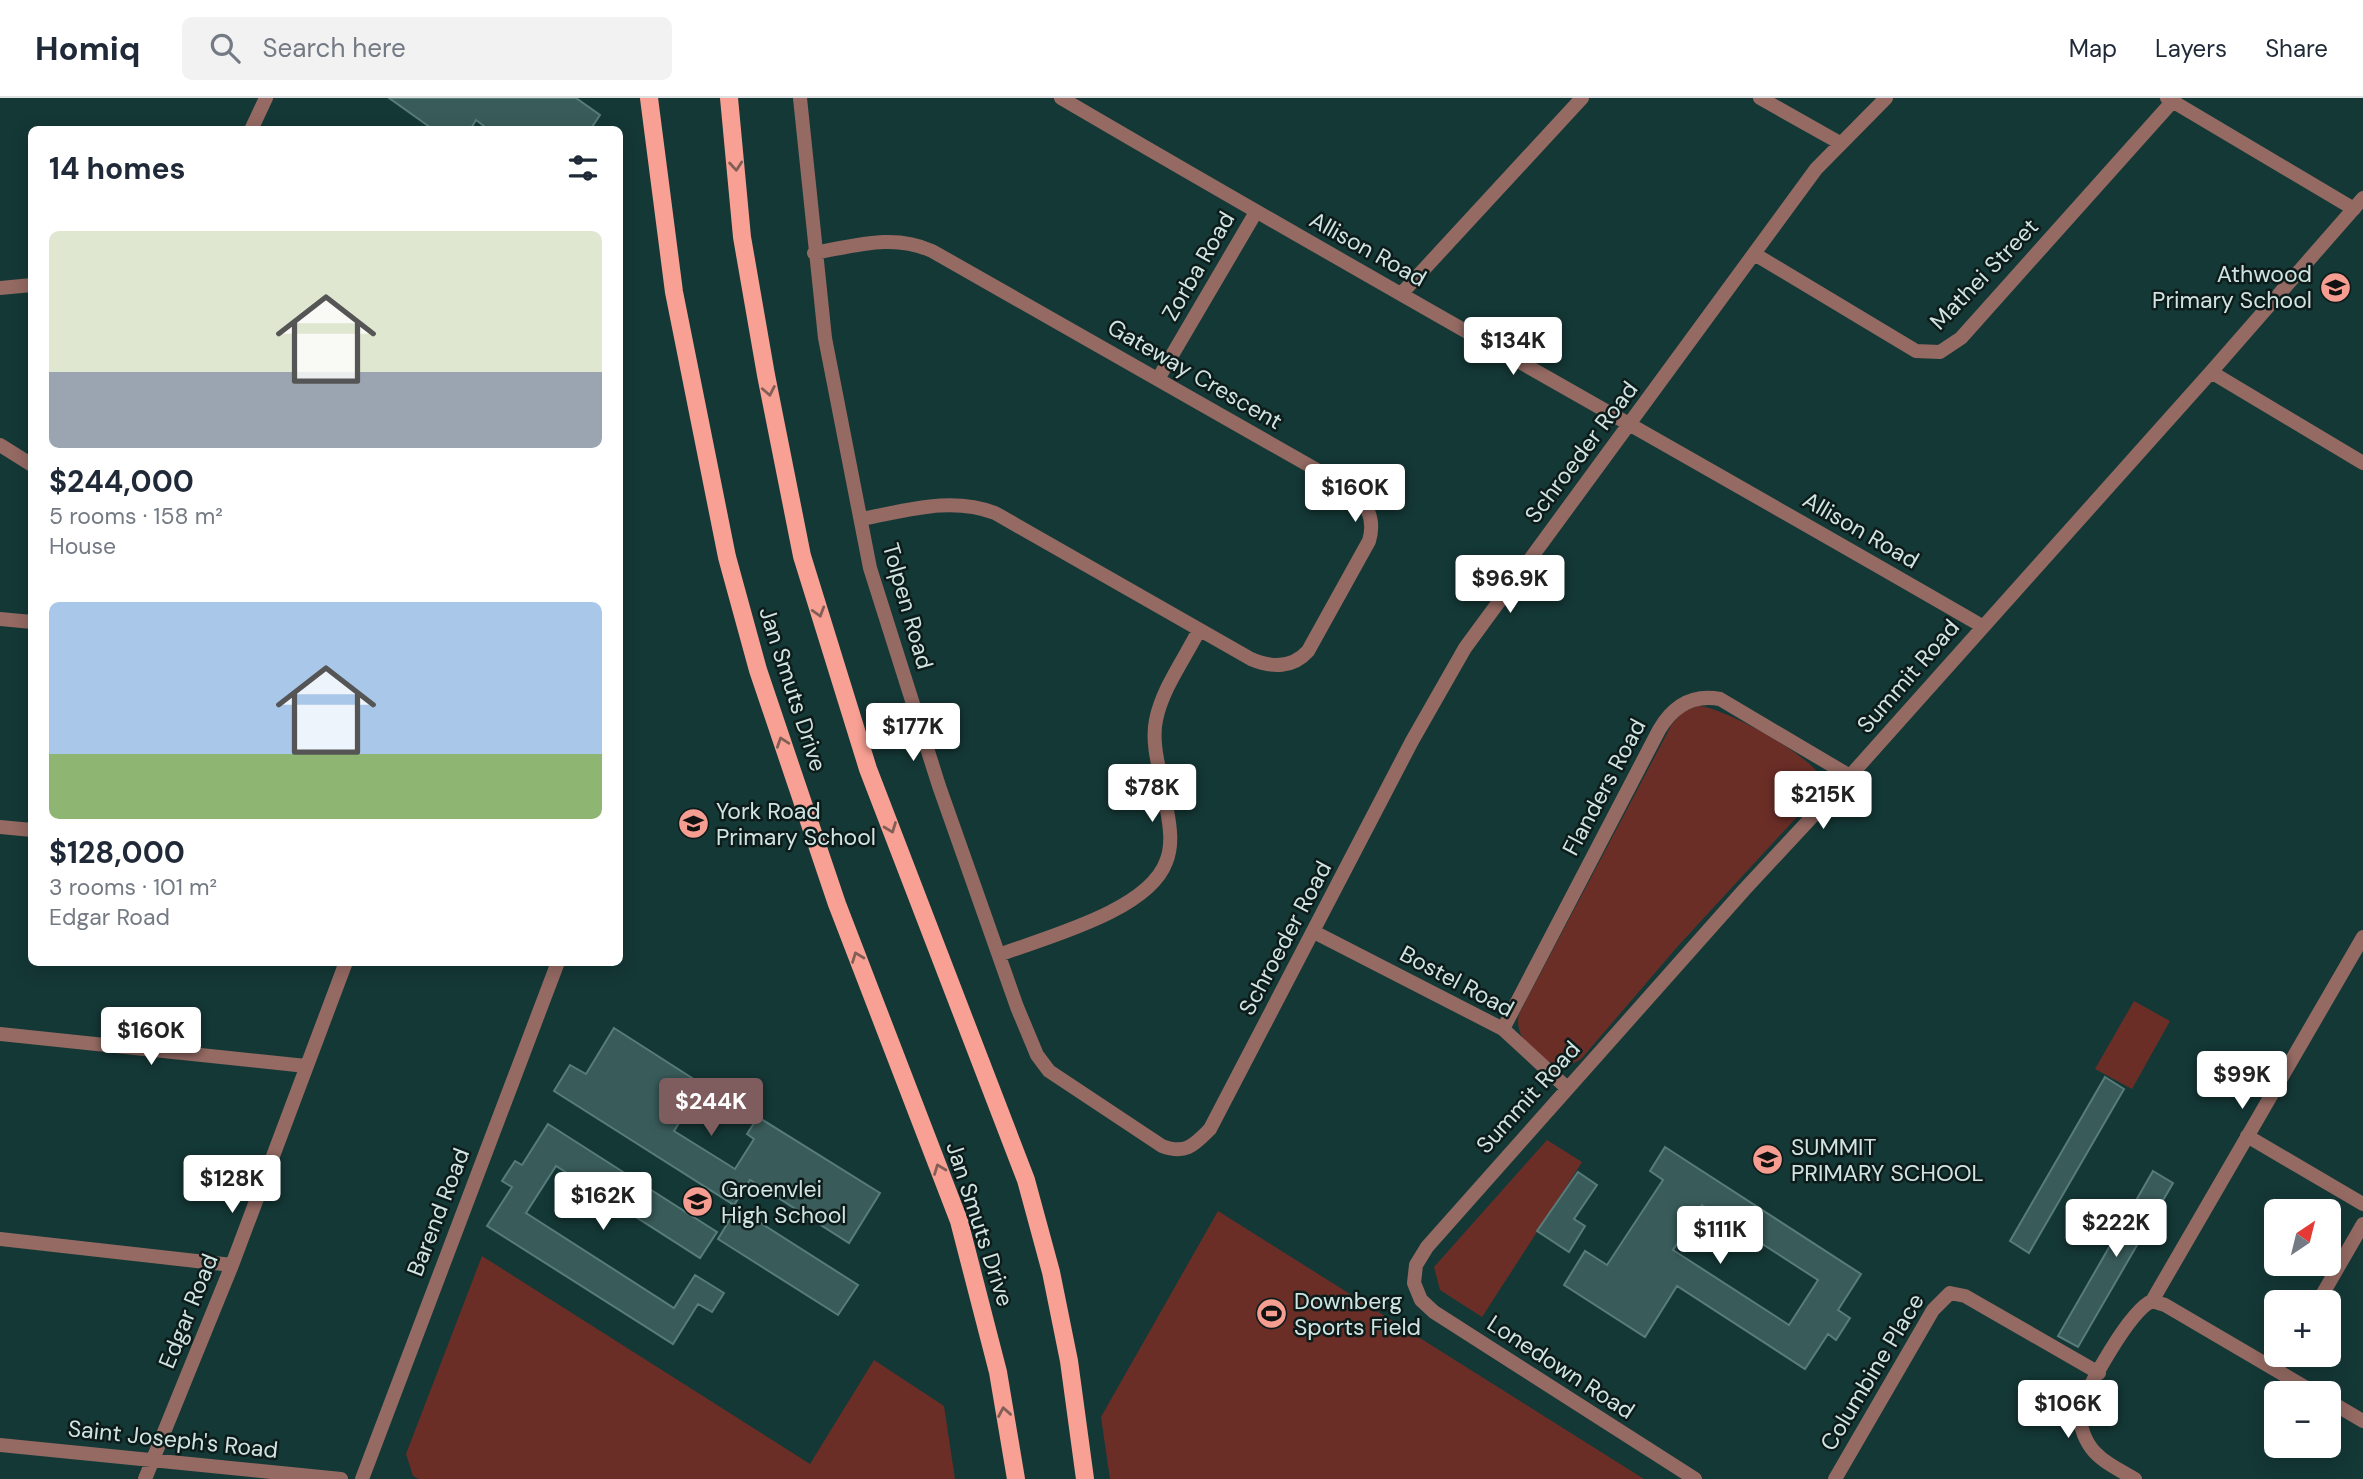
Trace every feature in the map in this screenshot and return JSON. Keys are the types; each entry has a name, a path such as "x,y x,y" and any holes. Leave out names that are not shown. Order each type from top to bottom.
{"main road":[{"name":"Jan Smuts Drive","path":"649,98 674,292 727,557 758,670 837,904 959,1222 998,1372 1016,1479"},
{"name":"Jan Smuts Drive","path":"729,98 742,237 765,375 802,556 868,769 1026,1180 1051,1272 1069,1361 1085,1479"}],"street":[{"path":"253,126 266,98"},
{"name":"Tolpen Road","path":"800,98 814,253 833,389 883,615 999,955 1037,1055 1049,1071 1163,1146 1186,1150"},
{"name":"Allison Road","path":"1062,98 1256,212 1982,626"},
{"path":"1402,293 1582,98"},
{"path":"1760,98 1840,143"},
{"name":"Schroeder Road","path":"1186,1150 1210,1129 1446,677 1756,255 1816,169 1886,98"},
{"path":"2170,100 2358,204"},
{"name":"Mathei Street","path":"1756,255 1916,351 1940,352 1961,338 2170,100"},
{"name":"Summit Road","path":"1414,1283 1416,1265 1427,1247 2211,372 2358,204"},
{"name":"Zorba Road","path":"1158,379 1256,212"},
{"name":"Gateway Crescent","path":"814,253 883,241 920,246 1347,487 1361,499 1372,520 1370,541 1317,638 1302,658 1290,663 1266,665 980,507 940,504 861,519"},
{"path":"0,288 28,285"},
{"path":"2211,372 2363,463"},
{"path":"0,445 28,463"},
{"path":"0,619 28,622"},
{"path":"999,955 1124,906 1147,891 1166,865 1170,827 1155,724 1161,704 1199,629"},
{"name":"Flanders Road","path":"1503,1029 1659,730 1677,707 1696,698 1720,699 1850,776"},
{"path":"0,827 28,830"},
{"name":"Bostel Road","path":"1314,932 1503,1029 1567,1088"},
{"path":"2135,1479 2096,1455 2080,1422 2082,1404 2125,1327 2152,1301 2363,937"},
{"name":"Edgar Road","path":"145,1479 232,1265 344,966"},
{"name":"Barend Road","path":"362,1479 556,966"},
{"path":"0,1034 306,1066"},
{"path":"2247,1136 2363,1204"},
{"path":"2325,1290 2363,1224"},
{"path":"0,1240 232,1265"},
{"name":"Lonedown Road","path":"1414,1283 1421,1300 1434,1312 1695,1479"},
{"name":"Columbine Place","path":"1835,1479 1933,1310 1950,1293 1965,1296 2099,1373"},
{"path":"2152,1301 2165,1305 2295,1381"},
{"path":"2341,1408 2363,1421"},
{"name":"Saint Joseph's Road","path":"0,1446 341,1479"}],"shaded area":[{"path":"1698,706 1744,723 1800,756 1820,776 1818,794 1678,946 1582,1058 1572,1064 1549,1062 1538,1056 1522,1037 1518,1025 1519,1014 1672,724 1683,712"},
{"path":"2134,1001 2170,1021 2132,1089 2095,1069"},
{"path":"1547,1140 1582,1162 1554,1206 1585,1226 1569,1252 1537,1232 1482,1317 1440,1290 1434,1267"},
{"name":"Downberg Sports Field","path":"1218,1211 1644,1479 1110,1479 1101,1417"},
{"path":"482,1256 810,1464 874,1360 944,1406 955,1479 419,1479 413,1476 406,1454"}],"building":[{"path":"389,98 576,98 600,115 593,126 484,126 476,120 472,126 428,126"},
{"path":"614,1028 703,1085 674,1131 735,1169 754,1139 747,1134 758,1117 880,1193 849,1243 750,1180 734,1205 554,1091 570,1065 586,1074"},
{"path":"2105,1077 2124,1089 2029,1253 2010,1241"},
{"path":"548,1124 717,1232 700,1258 556,1166 526,1213 674,1308 695,1275 724,1293 712,1312 698,1304 673,1344 487,1226 512,1187 502,1181 515,1161 522,1165"},
{"path":"1665,1147 1861,1274 1838,1310 1850,1318 1836,1340 1828,1334 1805,1369 1677,1286 1645,1337 1564,1285 1585,1251 1607,1265 1663,1180 1650,1171","holes":["1702,1205 1818,1280 1789,1325 1673,1250"]},
{"path":"2153,1171 2173,1183 2078,1347 2058,1336"},
{"path":"1578,1172 1597,1185 1574,1219 1585,1226 1569,1252 1537,1231"},
{"path":"737,1208 858,1285 838,1315 718,1239"}],"place":[{"name":"Athwood Primary School","path":"2335,287"},
{"name":"York Road Primary School","path":"693,824"},
{"name":"SUMMIT PRIMARY SCHOOL","path":"1768,1160"},
{"name":"Groenvlei High School","path":"698,1202"},
{"name":"Downberg Sports Field","path":"1271,1314"}]}
